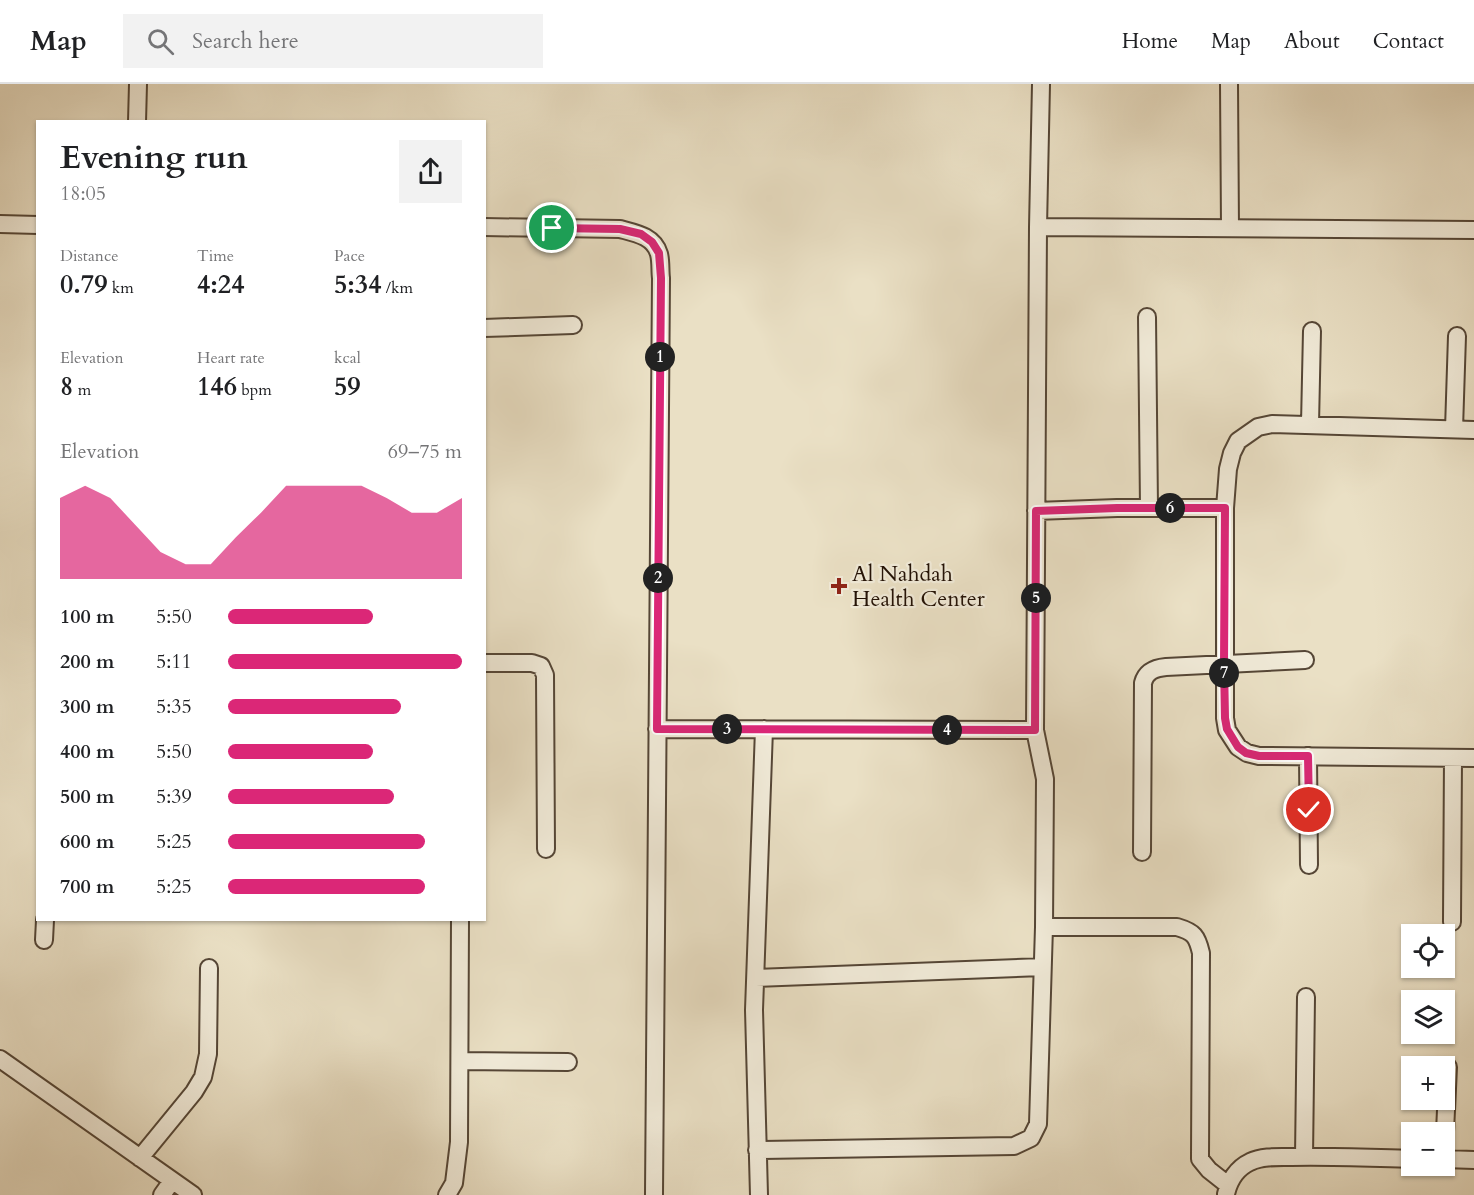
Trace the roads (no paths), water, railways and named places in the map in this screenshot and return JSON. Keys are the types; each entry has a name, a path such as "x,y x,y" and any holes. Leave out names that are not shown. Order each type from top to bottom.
{"street":[{"path":"137,120 138,84"},
{"path":"757,1150 1014,1146 1031,1138 1038,1124 1044,927 1045,779 1035,730 1041,84"},
{"path":"1229,84 1230,228"},
{"path":"0,224 36,225"},
{"path":"486,227 620,229 641,234 652,242 659,253 661,290 654,1195"},
{"path":"1038,227 1474,230"},
{"path":"1147,317 1149,508"},
{"path":"486,327 573,325"},
{"path":"1310,424 1312,331"},
{"path":"1454,429 1457,336"},
{"path":"1474,430 1272,424 1258,427 1238,441 1228,469 1225,508 1224,664 1227,729 1238,747 1246,753 1259,756 1474,758"},
{"path":"1036,511 1225,508"},
{"path":"1142,852 1143,683 1145,677 1157,668 1305,660"},
{"path":"486,663 532,663 541,666 545,675 546,849"},
{"path":"657,729 1035,730"},
{"path":"759,1195 754,1010 764,729"},
{"path":"1308,756 1310,865"},
{"path":"1452,922 1453,758"},
{"path":"44,940 45,921"},
{"path":"447,1195 454,1182 459,1142 460,921"},
{"path":"1044,927 1177,927 1189,930 1198,939 1201,953 1200,1159 1227,1190 1234,1175 1242,1166 1251,1161 1304,1157 1401,1159"},
{"path":"140,1158 194,1092 203,1077 208,1054 209,968"},
{"path":"756,978 1042,968"},
{"path":"1304,1157 1306,997"},
{"path":"0,1059 193,1195"},
{"path":"460,1061 568,1062"},
{"path":"1455,1159 1474,1160"},
{"path":"162,1195 172,1181"}],"place":[{"name":"Al Nahdah Health Center","path":"839,586"}]}
